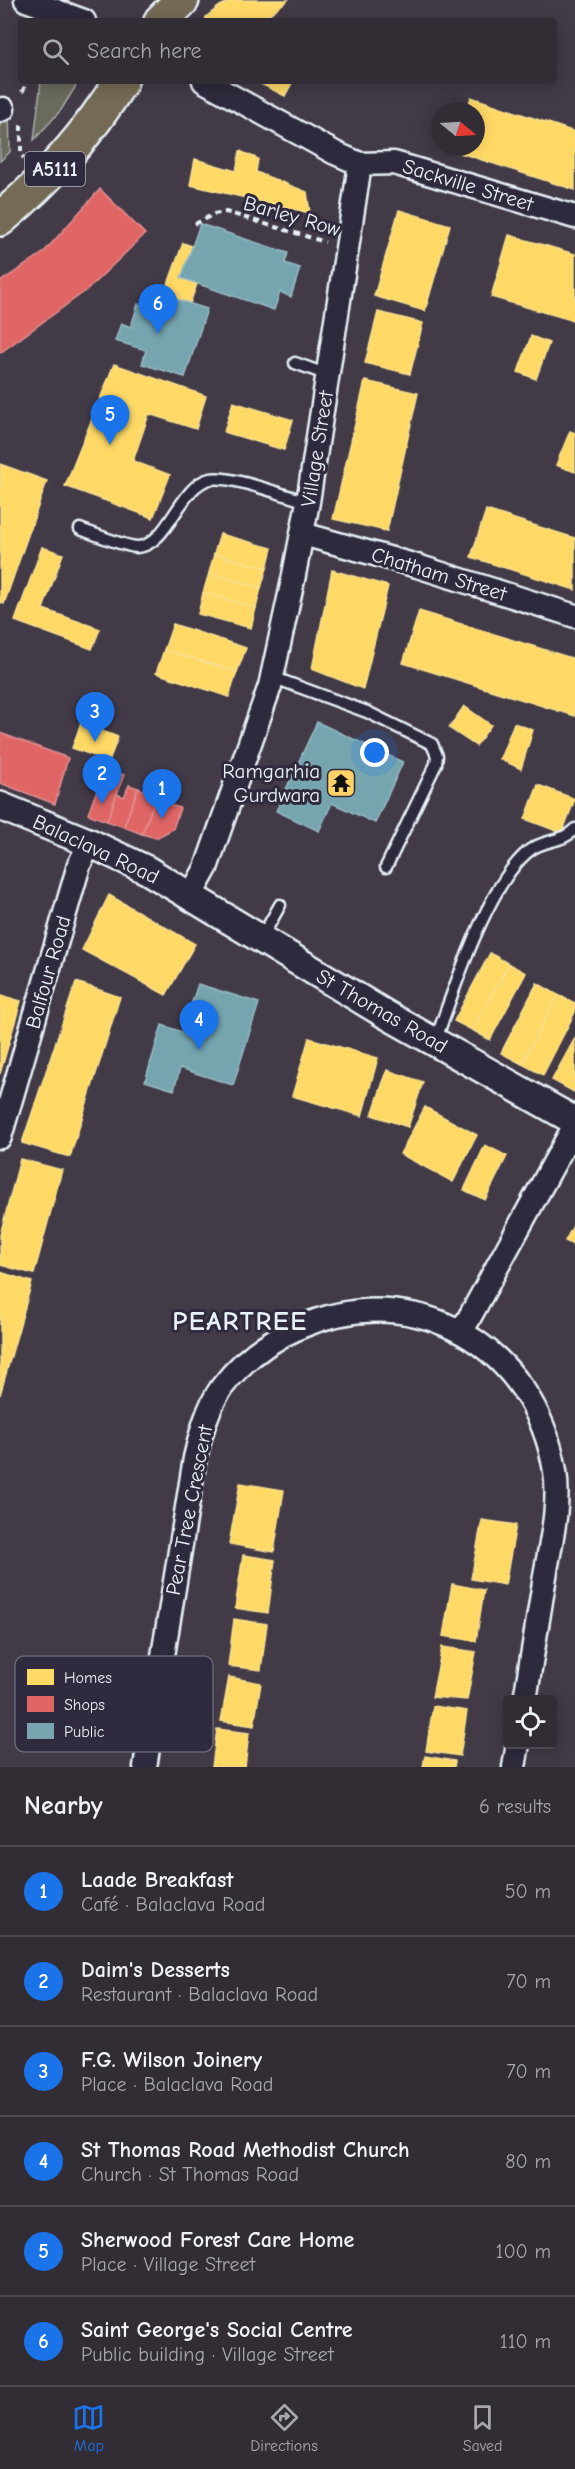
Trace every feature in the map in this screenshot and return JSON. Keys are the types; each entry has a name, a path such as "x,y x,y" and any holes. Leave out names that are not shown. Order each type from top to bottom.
{"highway":[{"name":"A5111","path":"0,219 45,180 102,112 119,84"}],"street":[{"path":"26,0 56,16"},
{"path":"209,84 320,145 360,164"},
{"name":"Sackville Street","path":"360,164 394,163 575,217"},
{"name":"Village Street","path":"191,895 206,868 272,677 303,534 360,164"},
{"name":"Chatham Street","path":"303,534 417,566 575,616"},
{"name":"Balaclava Road","path":"0,806 90,843 147,870 191,895"},
{"name":"Balfour Road","path":"0,1137 79,865 90,843"},
{"name":"St Thomas Road","path":"191,895 435,1043 575,1123"},
{"path":"462,1331 575,1123"},
{"name":"Pear Tree Crescent","path":"163,1656 195,1458 206,1417 222,1387 246,1361 267,1343 307,1324 333,1316 361,1312 408,1312 434,1318 462,1331 510,1370 524,1389 542,1425 555,1470 556,1509 526,1695"},
{"path":"514,1767 517,1749"},
{"name":"Pear Tree Crescent","path":"145,1767 147,1752"}],"lane":[{"path":"295,363 328,375"},
{"path":"80,529 137,547 153,540 190,492 208,479 224,479 308,502"},
{"path":"272,677 367,712 432,744 437,756 436,764 386,867"},
{"path":"435,1043 484,917 498,888 530,850 568,837 575,829"},
{"path":"261,939 280,905"}],"path":[{"path":"8,107 26,84"},
{"path":"8,107 22,92"},
{"path":"21,123 21,154 45,180"},
{"name":"Barley Row","path":"195,224 214,214 226,212 346,247"}],"green space":[{"path":"41,84 77,84 61,110 34,140"},
{"path":"9,109 10,152 0,161 0,116"}],"building: Homes":[{"path":"233,0 288,0 267,16 269,18 206,18 220,6"},
{"path":"261,84 291,84 285,96"},
{"path":"471,97 575,132 575,190 470,156 485,156 485,102 470,102"},
{"path":"240,151 258,159 256,172 307,192 310,213 190,185 195,159 236,171"},
{"path":"399,210 450,225 425,311 374,296"},
{"path":"509,235 575,254 575,321 491,297"},
{"path":"183,243 192,246 181,278 197,284 190,303 164,295"},
{"path":"378,312 423,323 410,374 365,363"},
{"path":"531,336 549,343 536,379 518,372"},
{"path":"114,364 206,396 196,429 149,414 133,461 170,475 153,518 65,486"},
{"path":"365,381 418,393 387,531 333,519"},
{"path":"233,402 293,420 284,450 224,432"},
{"path":"570,431 575,433 575,472 556,465"},
{"path":"0,464 47,481 4,604 0,602"},
{"path":"486,510 575,538 575,590 471,557"},
{"path":"220,534 272,548 267,568 214,554"},
{"path":"42,547 63,554 43,609 100,629 92,649 15,621"},
{"path":"214,554 267,568 261,588 209,573"},
{"path":"332,570 388,586 363,689 312,669"},
{"path":"209,573 261,588 256,608 203,593"},
{"path":"203,593 256,608 251,628 198,614"},
{"path":"419,611 575,659 575,716 403,663"},
{"path":"173,624 246,648 237,672 164,650"},
{"path":"164,650 237,672 229,697 156,673"},
{"path":"464,706 491,725 476,746 449,728"},
{"path":"81,723 118,737 109,761 72,748"},
{"path":"514,723 533,730 521,769 500,759"},
{"path":"538,785 575,799 562,833 525,819"},
{"path":"109,895 195,944 166,995 82,950"},
{"path":"490,953 509,964 472,1030 454,1021"},
{"path":"509,964 526,973 490,1040 472,1030"},
{"path":"76,982 120,997 70,1157 22,1143"},
{"path":"537,983 558,995 522,1064 501,1053"},
{"path":"0,995 21,1001 0,1074"},
{"path":"558,995 575,1003 575,1012 543,1075 522,1064"},
{"path":"309,1038 378,1058 362,1116 292,1096"},
{"path":"575,1038 575,1090 574,1092 552,1080"},
{"path":"387,1070 423,1082 408,1127 372,1115"},
{"path":"425,1107 477,1135 453,1182 400,1154"},
{"path":"485,1145 507,1156 485,1200 464,1190"},
{"path":"20,1159 62,1170 34,1274 0,1265 0,1235"},
{"path":"575,1222 575,1246 565,1241"},
{"path":"0,1272 32,1282 0,1395"},
{"path":"240,1483 284,1490 274,1552 229,1544"},
{"path":"482,1520 516,1525 505,1585 471,1579"},
{"path":"243,1555 275,1560 268,1613 235,1608"},
{"path":"452,1584 484,1590 476,1641 443,1636"},
{"path":"234,1619 267,1624 261,1670 228,1666"},
{"path":"442,1647 476,1652 467,1700 432,1697"},
{"path":"229,1677 261,1683 254,1726 221,1721"},
{"path":"433,1706 467,1711 460,1756 426,1751"},
{"path":"217,1729 249,1733 245,1767 212,1767"},
{"path":"425,1756 455,1761 454,1767 423,1767"}],"building: Shops":[{"path":"100,189 145,234 87,290 0,353 0,282 43,253"},
{"path":"0,733 68,758 55,804 0,783"},
{"path":"114,771 124,775 107,821 88,814 101,779 110,782"},
{"path":"129,785 138,788 124,827 107,821 117,794 124,797"},
{"path":"138,788 153,794 151,798 155,800 142,834 124,827"},
{"path":"155,800 180,808 173,829 156,838 142,834"}],"building: Public":[{"path":"200,224 288,253 285,263 300,268 291,297 280,292 274,310 181,278"},
{"path":"160,294 207,309 185,377 142,364 146,350 115,341 121,323 131,327 138,304 154,309"},
{"name":"Ramgarhia Gurdwara","path":"317,722 403,762 375,823 332,803 319,831 276,811"},
{"path":"198,984 259,1003 233,1085 180,1068 174,1090 145,1081 162,1025 182,1032"}],"place":[{"name":"Saint George's Social Centre","path":"158,334"},
{"name":"Sherwood Forest Care Home","path":"110,445"},
{"name":"F.G. Wilson Joinery","path":"95,742"},
{"name":"Ramgarhia Gurdwara","path":"341,783"},
{"name":"Daim's Desserts","path":"102,804"},
{"name":"Laade Breakfast","path":"162,819"},
{"name":"St Thomas Road Methodist Church","path":"199,1050"}],"district":[{"name":"PEARTREE","path":"240,1321"}]}
